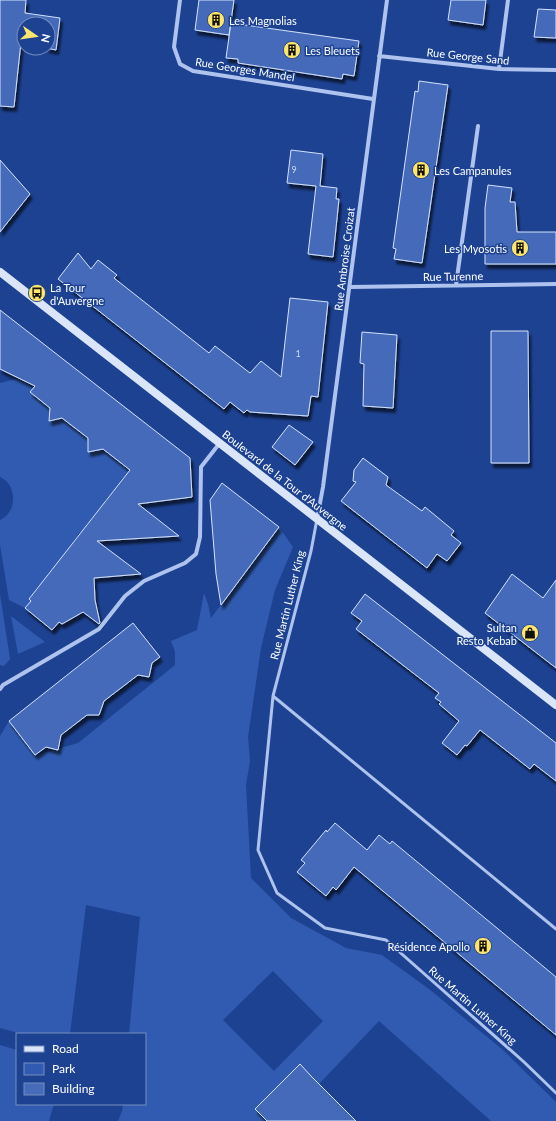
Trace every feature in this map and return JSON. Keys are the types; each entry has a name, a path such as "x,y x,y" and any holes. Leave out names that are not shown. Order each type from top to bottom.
{"street":[{"name":"Rue Georges Mandel","path":"180,0 174,47 180,64 192,71 374,98"},
{"name":"Rue Ambroise Croizat","path":"317,519 323,486 350,286 386,0"},
{"path":"499,69 508,0"},
{"name":"Rue George Sand","path":"379,56 499,69 556,70"},
{"path":"456,285 478,126"},
{"name":"Boulevard de la Tour d'Auvergne","path":"0,272 556,705"},
{"name":"Rue Turenne","path":"350,286 556,284"},
{"path":"0,689 3,685 99,629 125,596 144,581 185,563 196,554 200,537 201,467 219,444"}],"lane":[{"name":"Rue Martin Luther King","path":"317,519 311,551 273,696 258,850 277,893 325,928 386,940 524,1062 556,1093"},
{"path":"273,696 556,929"}],"green space":[{"path":"20,378 33,388 30,392 130,470 120,481 125,485 117,495 113,491 104,502 108,506 101,515 97,512 86,525 89,528 84,535 80,532 70,546 73,549 51,571 42,587 39,585 29,599 31,601 25,608 9,600 0,545 0,520 5,517 11,509 13,504 13,493 8,483 0,477 0,383"},
{"path":"279,527 293,547 275,590 261,648 248,737 250,761 246,785 251,878 291,918 346,948 382,955 429,989 503,1050 556,1102 556,1121 491,1121 379,1021 319,1084 300,1065 255,1109 267,1121 118,1121 123,1105 146,1105 146,1033 129,1033 140,917 86,905 70,1033 18,1033 0,1028 0,736 9,721 36,755 78,743 175,665 175,652 171,641 197,630 204,593 211,618","holes":["273,971 323,1021 274,1071 223,1020"]},
{"path":"0,594 10,659 4,666 0,665"},
{"path":"11,616 45,642 18,654"},
{"path":"0,1045 16,1050 16,1105 54,1105 49,1121 0,1121"}],"building":[{"path":"0,0 26,0 25,13 46,16 16,16 16,56 19,56 14,107 0,106"},
{"name":"Les Magnolias","path":"199,0 234,0 229,35 195,30"},
{"path":"451,0 486,0 483,25 448,20"},
{"path":"538,9 556,10 556,38 534,37"},
{"path":"56,17 60,18 56,50"},
{"name":"Les Bleuets","path":"231,23 359,41 354,76 343,74 342,79 238,63 238,59 226,58"},
{"name":"Les Campanules","path":"419,81 448,85 422,263 394,259 396,249 393,248 415,91 418,92"},
{"path":"291,150 323,154 320,186 337,188 336,199 339,199 333,257 308,254 316,186 287,183"},
{"path":"0,160 30,194 0,232"},
{"name":"Les Myosotis","path":"488,185 512,188 510,202 515,202 517,232 556,232 556,264 485,264 485,208"},
{"path":"78,253 91,269 98,260 117,275 114,278 209,353 215,346 250,373 261,361 281,377 290,298 328,302 318,397 311,396 308,416 250,412 247,410 244,413 230,402 224,409 58,279"},
{"path":"0,310 190,458 192,497 138,504 179,536 97,541 141,574 94,578 95,600 99,624 83,612 62,624 59,622 52,630 25,608 31,601 29,599 130,470 103,449 88,452 88,438 62,418 49,421 50,408 30,392 35,386 0,369"},
{"path":"491,331 528,331 529,463 491,463"},
{"path":"362,332 397,335 393,408 363,406 364,364 360,363"},
{"path":"289,425 313,442 295,465 272,447"},
{"path":"363,458 388,477 386,485 422,511 425,507 454,531 451,535 461,543 447,561 437,554 427,568 341,501 356,482 353,481 354,470"},
{"path":"222,483 279,527 221,605 216,574 210,500"},
{"path":"512,574 543,598 556,580 556,668 485,613"},
{"path":"365,594 556,743 556,781 534,764 530,769 480,730 467,746 465,745 457,755 442,743 459,721 439,704 441,702 435,698 439,693 356,629 362,621 351,613"},
{"path":"133,623 160,657 152,663 149,677 138,675 104,701 99,715 87,715 61,735 58,750 46,747 35,755 9,721"},
{"name":"Résidence Apollo","path":"335,823 367,850 379,835 390,844 392,841 556,977 556,1035 354,867 336,890 333,887 326,896 297,872 305,863 301,860 326,830 327,832"},
{"path":"300,1064 356,1121 267,1121 255,1109"}],"place":[{"name":"Les Magnolias","path":"216,20"},
{"name":"Les Bleuets","path":"292,50"},
{"name":"Les Campanules","path":"421,170"},
{"name":"Les Myosotis","path":"520,248"},
{"name":"La Tour d'Auvergne","path":"37,293"},
{"name":"Sultan Resto Kebab","path":"530,633"},
{"name":"Résidence Apollo","path":"483,946"}]}
